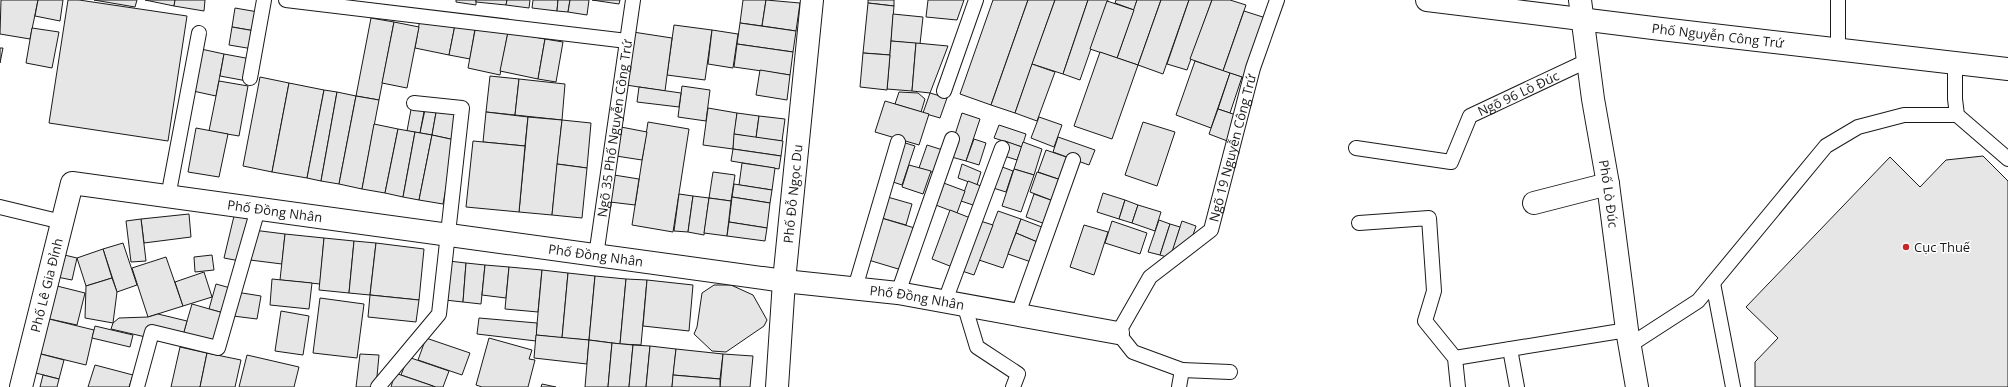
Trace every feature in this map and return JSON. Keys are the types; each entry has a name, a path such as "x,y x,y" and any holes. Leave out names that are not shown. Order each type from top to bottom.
{"street":[{"name":"Phố Đỗ Ngọc Du","path":"777,387 784,281 812,0"},
{"name":"Phố Nguyễn Công Trứ","path":"1427,0 1582,10 1838,49 2008,69"},
{"name":"Phố Lò Đúc","path":"1582,10 1593,99 1608,184 1637,387"},
{"name":"Phố Đồng Nhân","path":"72,183 596,256 784,281 898,293 1118,333"},
{"name":"Phố Lê Gia Đỉnh","path":"21,387 72,183"},
{"path":"1534,203 1608,184"}],"lane":[{"path":"250,78 264,0"},
{"path":"286,0 324,2 627,41"},
{"name":"Ngõ 35 Phố Nguyễn Công Trứ","path":"596,256 633,0"},
{"path":"944,90 976,0"},
{"name":"Ngõ 19 Nguyễn Công Trứ","path":"1118,333 1150,278 1211,230 1253,68 1278,0"},
{"path":"1838,0 1838,49"},
{"path":"168,197 199,33"},
{"name":"Ngõ 96 Lò Đúc","path":"1356,148 1451,162 1470,116 1589,60"},
{"path":"1955,63 1955,99 1957,115"},
{"path":"378,387 438,314 462,108 414,103"},
{"path":"1455,358 1510,349 1629,338 1698,301 1826,146 1858,127 1904,115 1957,115 2008,159"},
{"path":"898,293 952,139"},
{"path":"855,288 898,142"},
{"path":"1002,148 954,302 978,347 1018,374 1013,387"},
{"path":"1018,314 1073,160"},
{"path":"0,207 62,222"},
{"path":"137,387 152,332 218,348 258,209"},
{"path":"1359,223 1429,218 1434,291 1425,321 1455,358 1458,387"},
{"path":"1714,283 1733,387"},
{"path":"1118,333 1133,352 1182,370 1230,372"},
{"path":"1510,349 1517,387"},
{"path":"1179,387 1182,370"}],"building":[{"path":"1,0 38,0 30,39 0,34"},
{"path":"38,0 63,0 60,21 35,16"},
{"path":"68,0 79,0 187,16 168,141 49,123"},
{"path":"94,0 137,0 135,7"},
{"path":"145,0 175,0 174,6"},
{"path":"175,0 205,0 204,11 174,6"},
{"path":"456,0 476,0 476,5 456,2"},
{"path":"476,0 507,0 506,5 476,2"},
{"path":"507,0 530,0 529,8 506,5"},
{"path":"533,0 558,0 557,11 532,8"},
{"path":"558,0 570,0 568,12 557,11"},
{"path":"570,0 589,0 587,15 568,12"},
{"path":"592,0 620,0 619,4"},
{"path":"743,0 766,0 762,26 740,23"},
{"path":"766,0 800,3 796,31 762,26"},
{"path":"868,0 894,0 894,6 868,3"},
{"path":"928,0 964,0 957,20 926,17"},
{"path":"993,0 1028,0 991,105 960,94"},
{"path":"1028,0 1055,0 1015,113 991,105"},
{"path":"1055,0 1088,0 1063,74 1032,64"},
{"path":"1088,0 1108,0 1080,80 1063,74"},
{"path":"1116,0 1137,0 1134,10 1115,3"},
{"path":"1137,0 1161,0 1138,65 1117,58"},
{"path":"1161,0 1189,0 1163,74 1138,65"},
{"path":"1189,0 1212,0 1187,70 1167,64"},
{"path":"1212,0 1230,0 1246,5 1223,71 1190,59"},
{"path":"1107,1 1134,10 1117,58 1090,49"},
{"path":"868,3 894,6 890,55 863,53"},
{"path":"235,8 258,12 255,31 232,27"},
{"path":"1244,11 1269,19 1248,79 1223,71"},
{"path":"893,14 923,17 920,44 891,41"},
{"path":"371,18 394,22 379,100 356,96"},
{"path":"420,19 455,25 449,55 415,48"},
{"path":"394,22 419,27 407,88 382,83"},
{"path":"740,23 796,31 793,52 737,44"},
{"path":"455,25 475,29 470,59 449,55"},
{"path":"476,25 508,32 500,75 468,68"},
{"path":"674,25 712,30 705,80 667,75"},
{"path":"232,27 255,31 253,49 229,45"},
{"path":"32,28 59,32 52,68 26,63"},
{"path":"712,30 738,34 733,68 708,64"},
{"path":"508,32 545,39 538,79 500,71"},
{"path":"633,32 672,38 665,91 626,85"},
{"path":"545,39 563,42 556,82 538,79"},
{"path":"891,41 916,43 912,91 887,89"},
{"path":"916,43 948,46 930,93 912,91"},
{"path":"737,44 793,52 790,75 734,67"},
{"path":"0,48 3,48 0,63"},
{"path":"201,49 224,54 216,96 193,91"},
{"path":"1100,52 1138,65 1112,139 1074,126"},
{"path":"863,53 890,55 887,90 860,87"},
{"path":"224,54 251,59 247,81 220,76"},
{"path":"1195,61 1230,73 1211,128 1176,115"},
{"path":"1032,64 1055,72 1037,121 1015,113"},
{"path":"760,70 790,75 787,100 756,95"},
{"path":"1230,73 1242,77 1230,113 1218,109"},
{"path":"490,76 519,79 515,115 486,112"},
{"path":"260,77 289,83 272,172 243,166"},
{"path":"519,79 565,84 562,120 515,115"},
{"path":"219,81 248,86 239,136 209,131"},
{"path":"289,83 324,90 307,178 272,172"},
{"path":"682,86 710,90 706,121 678,117"},
{"path":"639,87 681,93 679,107 637,102"},
{"path":"324,90 337,92 321,181 307,178"},
{"path":"337,92 356,96 339,184 321,181"},
{"path":"899,92 918,93 925,99 921,112 895,104"},
{"path":"930,93 947,98 940,118 923,113"},
{"path":"356,96 379,100 362,189 339,184"},
{"path":"885,101 929,114 919,145 875,132"},
{"path":"412,104 425,106 420,133 407,131"},
{"path":"426,105 437,107 432,135 420,133"},
{"path":"437,107 460,111 455,140 432,135"},
{"path":"708,108 737,113 733,149 703,145"},
{"path":"1218,109 1239,116 1230,142 1209,134"},
{"path":"486,112 528,117 525,146 483,142"},
{"path":"737,113 759,116 756,138 734,134"},
{"path":"962,113 980,119 966,161 948,156"},
{"path":"759,116 785,119 782,141 756,138"},
{"path":"528,117 562,120 552,215 519,212"},
{"path":"1039,117 1062,125 1054,147 1031,138"},
{"path":"562,120 591,123 587,168 557,164"},
{"path":"648,122 689,129 673,232 632,225"},
{"path":"1143,122 1175,132 1157,186 1125,175"},
{"path":"374,124 398,129 385,193 362,189"},
{"path":"999,125 1026,134 1022,147 994,138"},
{"path":"621,127 647,132 642,160 616,156"},
{"path":"196,128 228,134 219,177 188,172"},
{"path":"398,129 415,132 403,197 385,193"},
{"path":"415,132 432,135 419,200 403,197"},
{"path":"734,134 783,141 781,156 733,149"},
{"path":"432,135 455,140 443,204 419,200"},
{"path":"1058,137 1095,150 1089,165 1053,152"},
{"path":"974,139 986,143 979,165 966,161"},
{"path":"473,141 525,146 519,212 466,207"},
{"path":"899,141 915,146 902,185 887,180"},
{"path":"1005,141 1022,147 1017,160 1001,155"},
{"path":"1023,142 1042,149 1034,175 1014,169"},
{"path":"927,145 946,151 938,174 919,168"},
{"path":"733,149 781,156 779,169 731,161"},
{"path":"1046,150 1072,159 1064,181 1038,172"},
{"name":"Cục Thuế","path":"1983,156 2008,181 2008,387 1755,387 1755,362 1778,338 1746,307 1890,157 1920,187 1946,160"},
{"path":"742,163 775,168 772,190 739,185"},
{"path":"557,164 587,168 582,218 552,215"},
{"path":"962,164 981,172 977,185 958,178"},
{"path":"909,165 931,171 923,194 902,187"},
{"path":"997,165 1013,171 1006,192 990,187"},
{"path":"1014,169 1034,175 1021,212 1002,206"},
{"path":"713,172 735,175 731,201 709,198"},
{"path":"1037,172 1064,181 1056,202 1030,192"},
{"path":"614,175 639,179 635,205 610,202"},
{"path":"968,181 986,188 979,207 961,201"},
{"path":"941,182 965,191 957,213 933,204"},
{"path":"734,184 772,190 770,203 732,197"},
{"path":"1103,193 1125,200 1119,219 1097,212"},
{"path":"679,194 693,196 688,232 674,231"},
{"path":"1034,194 1056,202 1048,225 1026,217"},
{"path":"693,196 709,198 704,235 688,232"},
{"path":"884,196 912,204 906,225 878,217"},
{"path":"732,197 770,203 767,228 729,222"},
{"path":"709,198 731,201 727,236 704,233"},
{"path":"1125,200 1138,205 1132,223 1119,219"},
{"path":"1138,205 1161,212 1155,231 1132,223"},
{"path":"950,210 973,219 955,268 932,259"},
{"path":"998,211 1021,219 1003,268 979,260"},
{"path":"189,214 191,237 144,243 141,219"},
{"path":"234,216 252,219 240,261 224,258"},
{"path":"878,217 918,229 905,271 865,259"},
{"path":"141,219 146,261 131,262 126,221"},
{"path":"1021,219 1047,229 1042,244 1016,233"},
{"path":"977,220 993,225 974,275 959,270"},
{"path":"1159,220 1170,224 1160,255 1148,252"},
{"path":"1112,221 1147,233 1140,254 1105,243"},
{"path":"1182,221 1196,226 1189,247 1181,253 1172,250"},
{"path":"729,222 767,228 765,241 727,236"},
{"path":"1170,224 1180,227 1170,258 1160,255"},
{"path":"1084,225 1108,232 1094,275 1070,267"},
{"path":"253,230 285,234 282,264 250,260"},
{"path":"1016,233 1042,244 1034,263 1008,254"},
{"path":"285,234 324,238 320,284 280,280"},
{"path":"324,238 354,241 349,293 319,290"},
{"path":"354,241 376,243 370,295 349,293"},
{"path":"123,243 137,285 117,292 103,249"},
{"path":"376,243 424,249 419,300 370,295"},
{"path":"103,249 112,278 86,286 77,258"},
{"path":"56,253 77,258 72,280 52,276"},
{"path":"212,255 214,270 195,272 194,257"},
{"path":"166,257 183,306 148,317 132,268"},
{"path":"449,261 466,263 463,302 445,300"},
{"path":"466,263 485,265 481,304 463,302"},
{"path":"485,265 509,267 506,298 482,295"},
{"path":"509,267 542,270 538,312 505,309"},
{"path":"542,270 568,273 562,338 536,335"},
{"path":"204,272 212,297 183,306 175,282"},
{"path":"568,273 595,276 589,340 562,338"},
{"path":"595,276 626,279 620,344 589,340"},
{"path":"112,278 117,292 113,323 85,318 86,286"},
{"path":"272,279 312,283 309,309 270,305"},
{"path":"626,279 647,280 641,345 620,344"},
{"path":"647,280 693,285 689,331 643,326"},
{"path":"216,284 234,289 227,314 209,309"},
{"path":"53,285 85,293 77,325 45,318"},
{"path":"714,285 731,285 753,295 767,320 764,326 726,352 712,351 694,334 697,327 702,293"},
{"path":"236,292 261,296 257,319 233,316"},
{"path":"370,295 419,300 416,322 368,317"},
{"path":"320,298 364,304 357,358 313,353"},
{"path":"192,304 227,314 217,347 182,338"},
{"path":"281,311 309,316 303,355 275,351"},
{"path":"158,314 187,321 182,339 150,338 111,329 113,323 119,318 148,317"},
{"path":"45,318 94,330 86,365 37,353"},
{"path":"479,318 537,323 536,341 477,334"},
{"path":"95,326 133,335 130,347 92,338"},
{"path":"536,335 589,340 587,364 534,358"},
{"path":"426,338 470,353 462,375 418,360"},
{"path":"489,338 532,350 529,359 535,360 528,387 482,387 476,385"},
{"path":"589,340 612,343 608,387 585,387"},
{"path":"612,343 633,345 629,387 608,387"},
{"path":"633,345 650,346 646,387 629,387"},
{"path":"650,346 676,349 672,387 646,387"},
{"path":"180,347 207,353 200,387 171,387"},
{"path":"676,349 723,354 720,379 673,375"},
{"path":"37,353 64,360 59,379 32,372"},
{"path":"207,353 241,360 235,387 200,387"},
{"path":"360,354 379,355 376,387 356,387"},
{"path":"723,354 753,356 750,387 720,387"},
{"path":"247,355 299,367 294,387 239,387"},
{"path":"408,357 449,371 443,387 436,387 401,375"},
{"path":"95,365 133,375 129,387 88,387"},
{"path":"395,373 433,386 433,387 391,387"},
{"path":"43,375 59,379 57,387 40,387"},
{"path":"673,375 720,379 720,387 672,387"},
{"path":"542,384 556,387 541,387"}],"place":[{"name":"Cục Thuế","path":"1906,247"}]}
